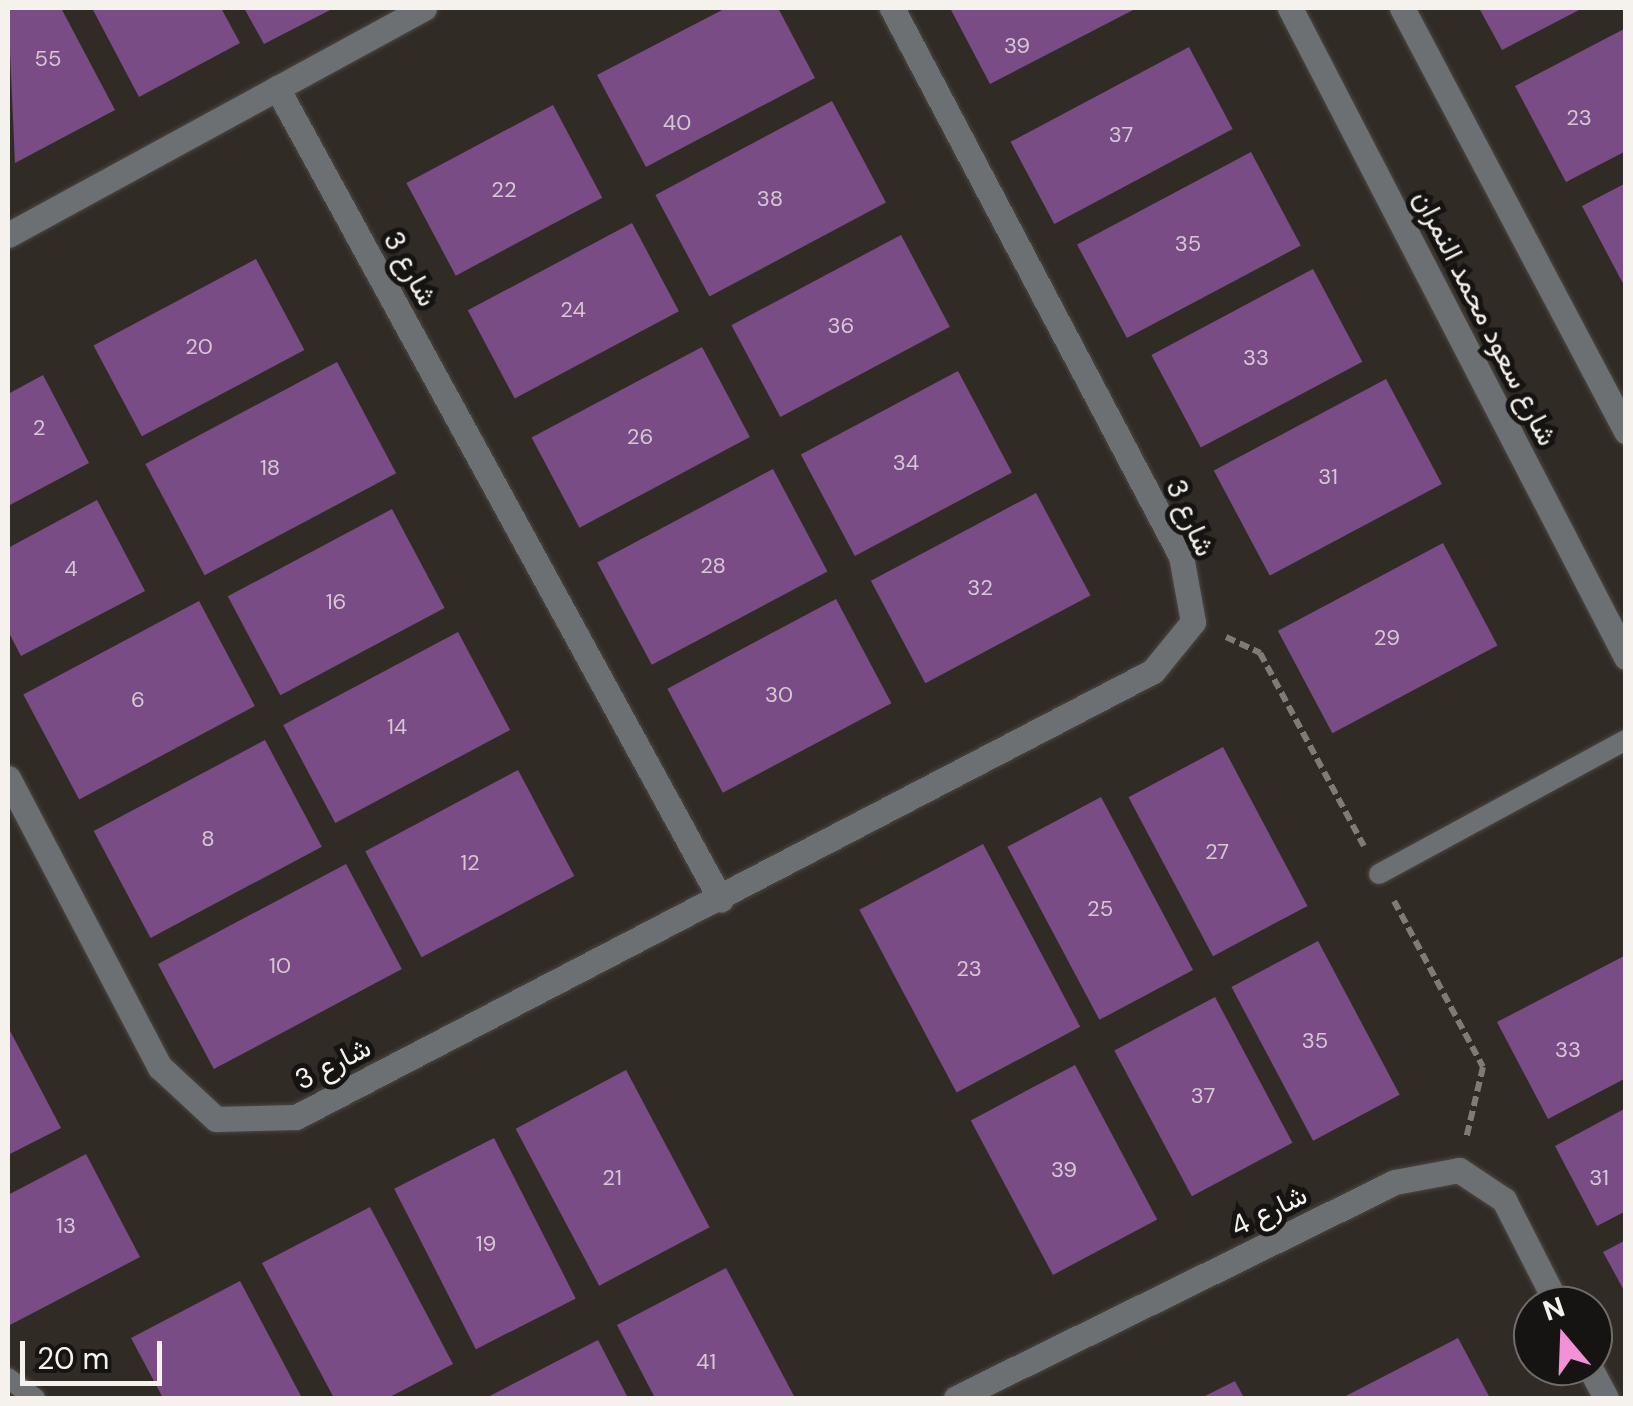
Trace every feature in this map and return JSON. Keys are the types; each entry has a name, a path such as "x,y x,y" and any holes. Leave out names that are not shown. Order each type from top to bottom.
{"street":[{"path":"8,235 424,8"},
{"name":"شارع 3","path":"8,778 160,1067 216,1120 296,1117 722,900 1153,671 1193,622 1181,556 892,8"},
{"name":"شارع سعود محمد النمران","path":"1290,8 1626,657"},
{"path":"1402,8 1626,432"},
{"name":"شارع 3","path":"276,88 722,900"},
{"name":"شارع 4","path":"956,1398 1395,1182 1459,1170 1504,1200 1548,1286"}],"lane":[{"path":"1379,874 1626,740"},
{"path":"8,1378 35,1398"}],"building":[{"path":"8,8 61,8 115,110 15,163"},
{"path":"92,8 221,8 240,43 139,97"},
{"path":"244,8 334,8 264,44"},
{"path":"726,8 778,8 815,78 646,167 597,75"},
{"path":"950,8 1137,8 990,84"},
{"path":"1479,8 1583,8 1502,50"},
{"path":"1626,28 1626,151 1566,182 1515,86"},
{"path":"1189,47 1233,129 1054,224 1011,142"},
{"path":"832,101 886,203 709,296 655,195"},
{"path":"553,105 602,198 456,276 406,183"},
{"path":"1251,152 1301,246 1127,338 1077,244"},
{"path":"1626,183 1626,289 1582,206"},
{"path":"632,223 679,311 515,399 468,310"},
{"path":"901,235 950,327 780,417 731,325"},
{"path":"256,259 304,350 142,436 94,345"},
{"path":"1313,269 1362,362 1201,448 1151,355"},
{"path":"702,347 750,437 579,528 532,438"},
{"path":"337,362 396,473 205,575 145,464"},
{"path":"958,371 1012,473 855,556 801,455"},
{"path":"43,375 89,463 8,506 8,394"},
{"path":"1386,379 1442,484 1270,576 1214,471"},
{"path":"773,469 827,571 652,665 597,562"},
{"path":"1036,493 1090,595 925,683 871,581"},
{"path":"97,500 145,591 21,656 8,631 8,548"},
{"path":"392,509 445,608 280,695 228,596"},
{"path":"1443,543 1497,645 1332,733 1278,631"},
{"path":"836,599 891,703 723,793 667,689"},
{"path":"199,601 255,706 79,799 23,694"},
{"path":"458,632 510,730 335,823 283,725"},
{"path":"265,740 322,847 151,938 94,831"},
{"path":"1223,747 1308,906 1213,956 1129,797"},
{"path":"518,770 574,876 422,957 365,851"},
{"path":"1101,797 1193,970 1099,1020 1007,847"},
{"path":"983,844 1080,1027 957,1092 859,910"},
{"path":"346,864 402,969 214,1069 158,964"},
{"path":"1318,941 1400,1095 1313,1141 1231,987"},
{"path":"1626,955 1626,1078 1548,1119 1497,1022"},
{"path":"1215,997 1292,1143 1192,1196 1114,1051"},
{"path":"8,1027 61,1128 8,1155"},
{"path":"1075,1065 1157,1220 1053,1275 971,1120"},
{"path":"626,1070 710,1227 599,1286 516,1129"},
{"path":"1626,1108 1626,1211 1597,1226 1555,1146"},
{"path":"494,1138 576,1298 476,1349 394,1189"},
{"path":"86,1154 140,1257 8,1326 8,1195"},
{"path":"370,1207 453,1364 388,1398 334,1398 262,1263"},
{"path":"1626,1240 1626,1294 1603,1252"},
{"path":"726,1268 795,1398 655,1398 617,1325"},
{"path":"240,1281 302,1398 163,1398 131,1338"},
{"path":"1458,1338 1490,1398 1342,1398"},
{"path":"598,1340 628,1398 486,1398"},
{"path":"1235,1381 1244,1398 1201,1398"}]}
